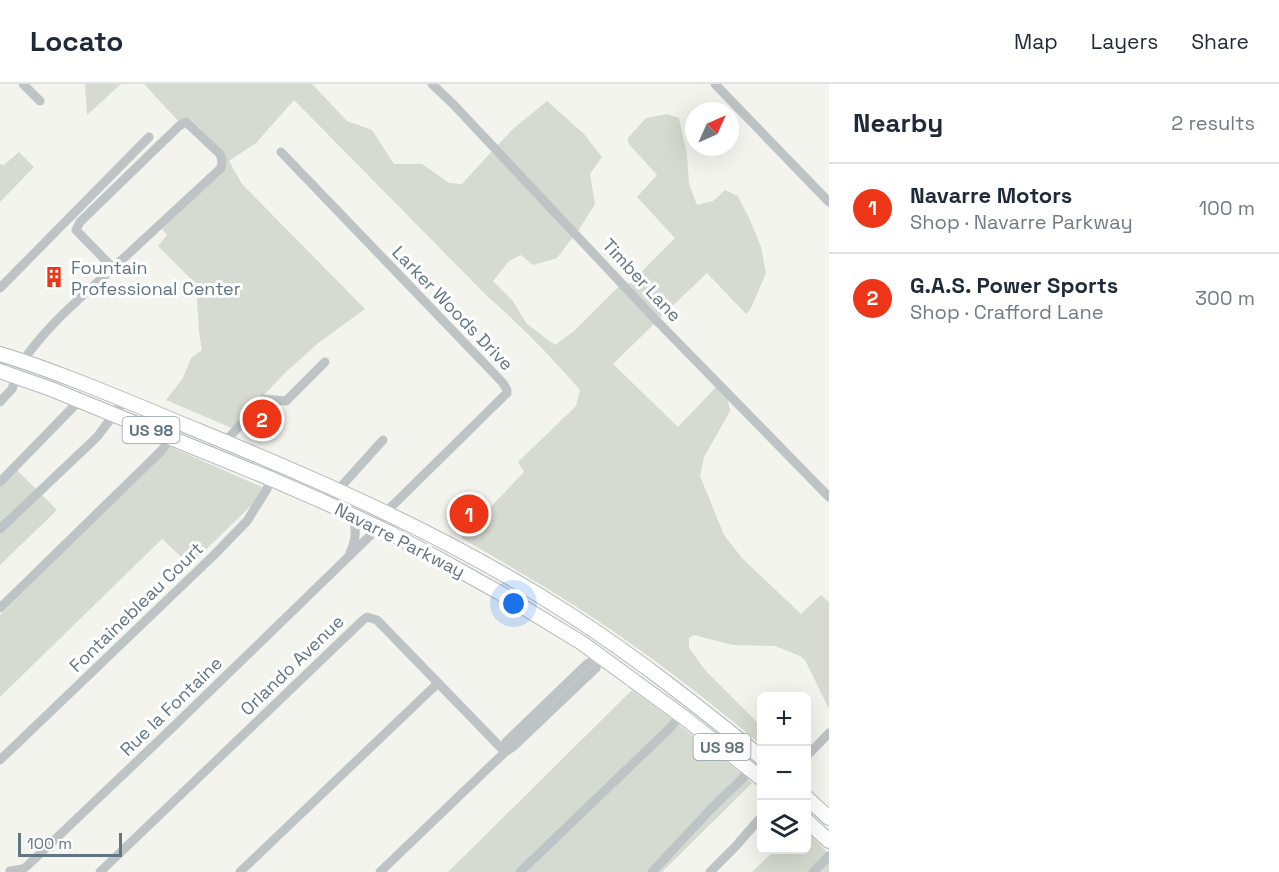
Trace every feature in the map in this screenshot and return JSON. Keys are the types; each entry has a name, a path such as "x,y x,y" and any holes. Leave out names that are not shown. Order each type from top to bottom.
{"highway":[{"name":"Navarre Parkway","path":"0,354 55,372 125,400 274,462 406,521 567,612 632,657 757,754"},
{"name":"Navarre Parkway","path":"0,372 16,376 269,478 352,515 441,560 556,626 600,656 681,715 756,775"},
{"path":"567,612 586,630 598,648 600,656 620,655 712,723 738,739"},
{"path":"810,800 829,818"},
{"path":"811,824 829,841"}],"street":[{"path":"23,84 40,101"},
{"name":"Timber Lane","path":"432,84 654,318 829,497"},
{"path":"716,84 829,202"},
{"path":"23,361 33,345 49,329 221,168 220,154 190,124 186,122 179,126 80,222 76,230 113,268"},
{"path":"0,288 149,137"},
{"name":"Larker Woods Drive","path":"281,152 503,383 507,390 505,395 386,512"},
{"path":"225,442 263,399 286,401 325,362"},
{"path":"0,402 12,389 16,376"},
{"path":"0,529 97,437 125,400"},
{"path":"0,482 79,401"},
{"path":"0,608 161,451 171,438"},
{"path":"338,490 383,440"},
{"name":"Fontainebleau Court","path":"0,760 247,521 267,489 274,462"},
{"name":"Rue la Fontaine","path":"10,870 23,869 27,866 171,729 378,528 386,512"},
{"path":"349,556 356,530 352,515"},
{"name":"Orlando Avenue","path":"100,872 367,617 377,620 505,752"},
{"path":"380,872 596,668 600,656"},
{"path":"240,872 438,683"},
{"path":"520,872 681,715"},
{"path":"811,753 829,733"},
{"path":"652,872 710,810 756,775"},
{"path":"710,872 757,822"},
{"path":"813,872 829,856"}],"shaded area":[{"path":"85,84 121,84 87,115"},
{"path":"144,84 312,84 347,121 372,130 394,164 422,164 449,183 462,184 492,151 573,237 557,258 533,265 521,255 509,261 493,281 512,300 527,324 555,345 573,332 619,286 654,324 613,364 678,427 716,387 728,400 730,411 704,457 700,476 724,535 742,558 801,614 821,595 829,602 829,709 805,660 800,656 775,646 733,645 694,635 689,638 689,648 705,670 757,722 757,742 692,689 620,636 562,597 461,538 524,472 518,462 576,406 580,390 511,317 486,295 294,100 256,143 229,161 242,184 365,309 317,344 285,373 232,428 166,400 183,378 191,358 202,350 196,284 158,246 167,235 162,229 223,171 223,152 192,121 189,119 179,122"},
{"path":"547,101 584,134 602,157 590,174 595,204 578,231 497,146 513,129"},
{"path":"667,114 679,118 685,156 687,156 689,184 697,205 713,201 725,190 738,196 761,247 766,273 750,310 746,314 707,273 660,318 625,281 629,284 675,238 637,197 657,175 628,143 628,138 646,118"},
{"path":"19,152 34,167 0,202 0,164 4,165"},
{"path":"169,446 264,488 257,500 190,565 162,539 0,697 0,615"},
{"path":"17,470 37,490 0,524 0,487"},
{"path":"42,495 57,510 0,565 0,534"},
{"path":"632,690 673,720 515,872 448,872"},
{"path":"678,724 742,774 647,872 525,872"},
{"path":"747,779 752,783 662,872 657,872 712,812"},
{"path":"811,836 829,854 829,872 752,872 771,854 811,854"}],"place":[{"name":"Fountain Professional Center","path":"54,277"},
{"name":"G.A.S. Power Sports","path":"262,419"},
{"name":"Navarre Motors","path":"469,514"}]}
